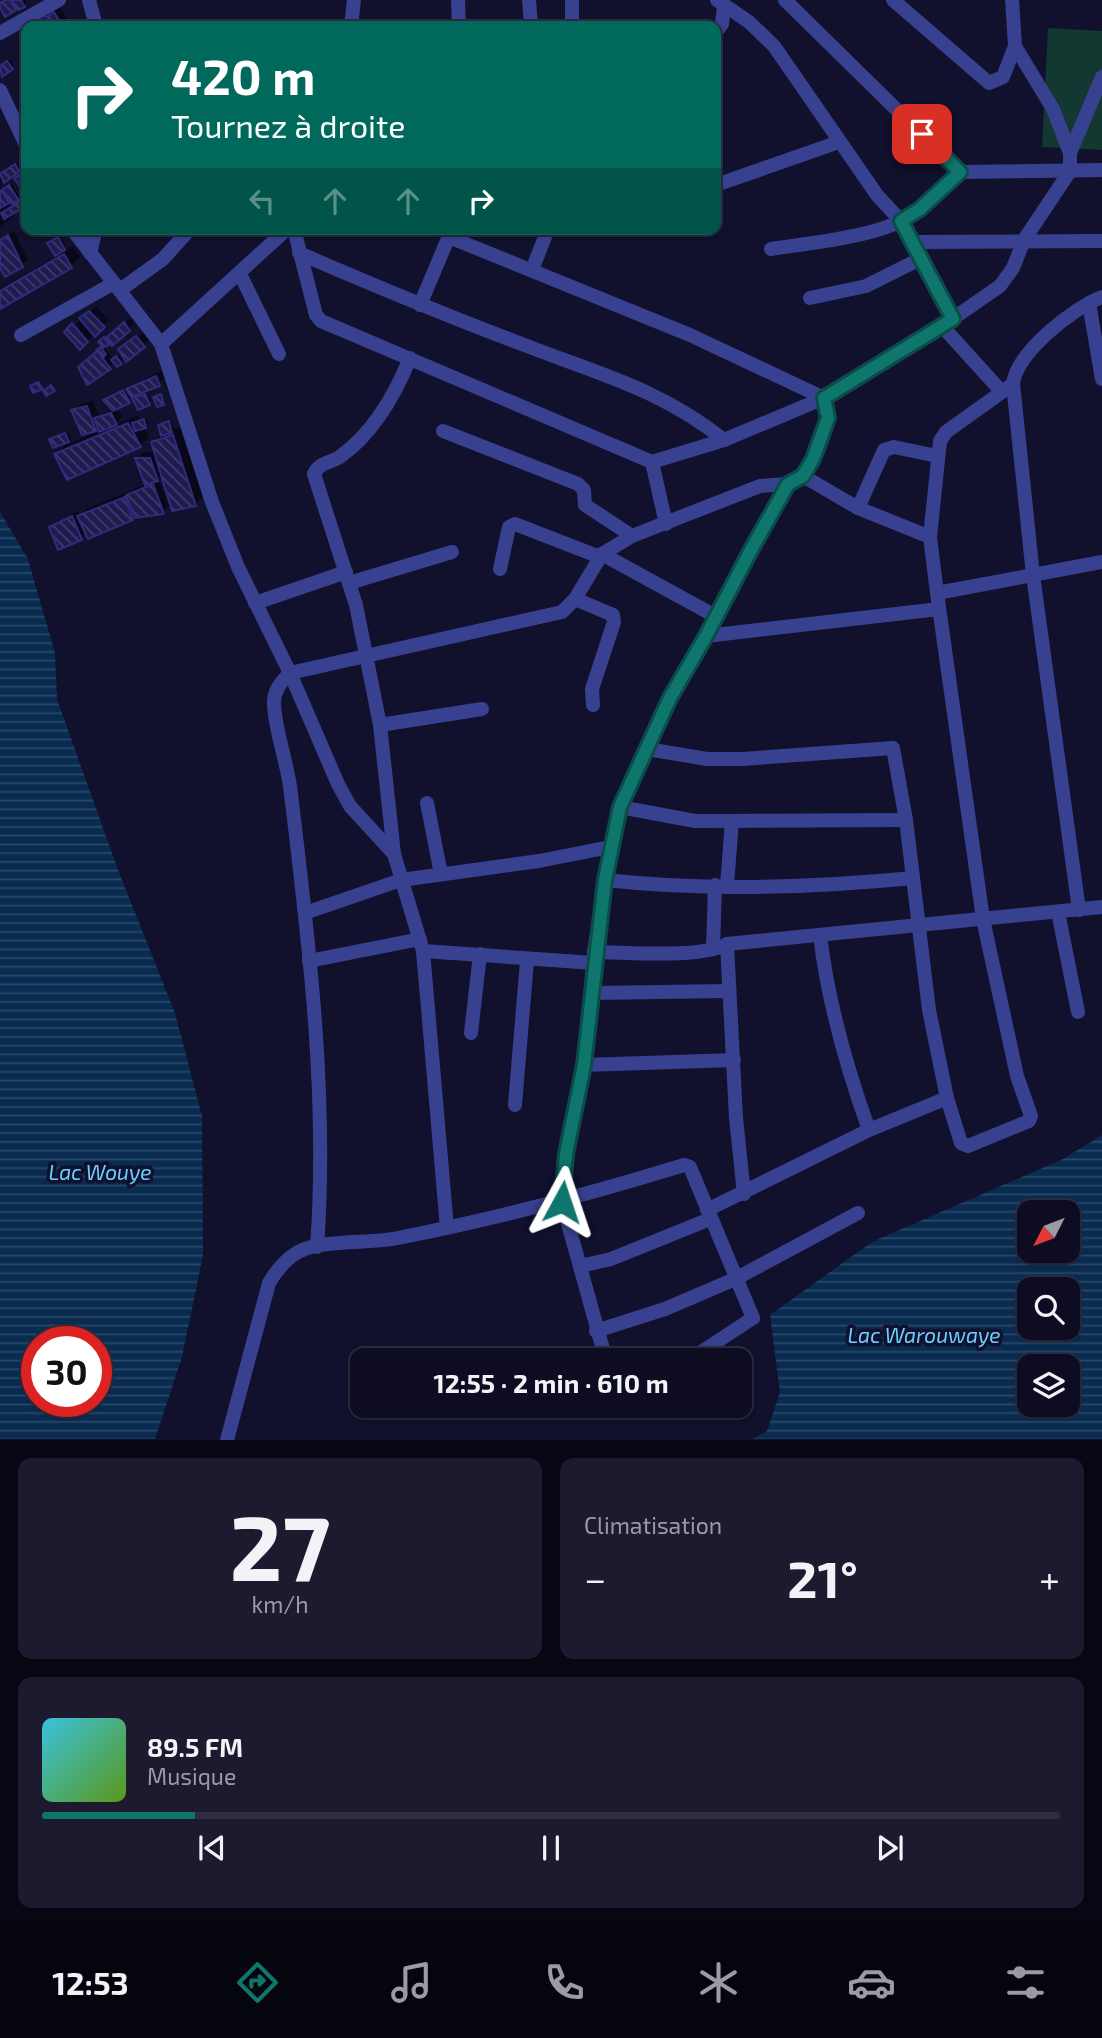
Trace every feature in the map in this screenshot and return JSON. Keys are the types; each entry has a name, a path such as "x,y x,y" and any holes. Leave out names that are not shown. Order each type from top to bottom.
{"street":[{"path":"21,21 59,0"},
{"path":"89,0 95,21"},
{"path":"352,21 354,0"},
{"path":"458,0 459,21"},
{"path":"529,0 531,21"},
{"path":"572,0 572,21"},
{"path":"785,0 960,172"},
{"path":"893,0 989,83 1003,77 1015,46 1012,0"},
{"path":"720,3 721,25"},
{"path":"720,3 749,22 774,46 877,195 901,221 947,322 1007,388 1079,910"},
{"path":"0,33 21,21"},
{"path":"294,235 317,318 652,462 724,440 824,398 1000,286 1013,268 1024,240 1070,171 1070,153 1053,109 1015,46"},
{"path":"1070,153 1102,77"},
{"path":"0,90 21,134"},
{"path":"721,184 839,142"},
{"path":"771,249 849,236 901,221 920,209 960,172 1102,170"},
{"path":"76,235 161,344 212,502 255,603 350,806 394,854"},
{"path":"90,253 94,235"},
{"path":"21,335 117,287 163,259 185,235"},
{"path":"161,344 281,235"},
{"path":"420,305 449,235"},
{"path":"454,235 531,270 690,335 824,398"},
{"path":"531,270 546,235"},
{"path":"912,243 1102,241"},
{"path":"299,253 420,305 650,392 689,414 724,440"},
{"path":"810,298 866,286 920,259"},
{"path":"240,274 279,355"},
{"path":"1095,300 1102,379"},
{"path":"647,749 707,759 742,759 891,746 894,750 906,820 916,925 947,1098 964,1146 1031,1119 1017,1076 983,919 930,537 937,456 940,441 946,432 1007,388 1019,363 1034,346 1095,300"},
{"path":"410,358 391,401 343,455 321,465 314,474 347,578 366,656 380,725 394,854 421,945 447,1228"},
{"path":"317,1247 322,1156 309,961 290,786 274,704 275,692 290,673 562,612 575,599 601,555 632,536 760,486 788,484 803,476 826,427 828,418 824,398"},
{"path":"443,431 578,484 584,491 585,505 632,536"},
{"path":"858,508 884,450 894,447 937,456"},
{"path":"652,462 666,524"},
{"path":"803,476 858,508 930,537"},
{"path":"602,1348 562,1202 566,1154 584,1065 594,957 610,847 620,807 670,698 788,484"},
{"path":"500,569 509,527 515,524 601,555 717,617"},
{"path":"255,603 452,552"},
{"path":"937,593 1102,562"},
{"path":"575,599 606,611 612,615 614,622 592,689 593,705"},
{"path":"706,636 939,609"},
{"path":"380,725 482,709"},
{"path":"428,803 441,874"},
{"path":"620,807 691,821 906,820"},
{"path":"732,821 721,885 720,946 729,991 737,1129 744,1194"},
{"path":"305,913 401,880 610,847"},
{"path":"605,880 658,886 843,885 913,878"},
{"path":"309,961 421,945 527,961 662,953 1102,907"},
{"path":"1058,912 1078,1013"},
{"path":"820,935 826,985 835,1024 869,1130"},
{"path":"471,1033 480,954"},
{"path":"514,1105 527,961"},
{"path":"591,993 729,991"},
{"path":"584,1065 734,1060"},
{"path":"580,1266 611,1259 708,1215 869,1130 947,1098"},
{"path":"227,1440 269,1283 287,1260 299,1252 317,1247 380,1242 447,1228 562,1202 684,1165 690,1167 752,1314 752,1320 708,1348"},
{"path":"596,1331 665,1309 735,1279 858,1213"}],"green space":[{"path":"1048,28 1102,31 1102,150 1042,147"}],"water":[{"name":"Lac Wouye","path":"0,512 28,559 55,653 57,699 118,870 175,1013 202,1116 203,1255 182,1357 155,1439 0,1439"},
{"name":"Lac Warouwaye","path":"1102,1135 1102,1439 753,1439 767,1431 780,1392 770,1315 872,1242 1063,1159"}],"building":[{"path":"10,0 16,10 5,17 0,3"},
{"path":"11,0 21,0 25,7 18,10"},
{"path":"54,12 59,21 31,20 43,13 46,17"},
{"path":"7,61 13,69 2,77 0,66"},
{"path":"15,164 19,172 4,183 0,174"},
{"path":"21,174 21,188 14,178"},
{"path":"9,185 19,201 12,204 2,190"},
{"path":"2,190 9,203 0,208 0,191"},
{"path":"21,201 21,209 4,219 1,213"},
{"path":"8,235 23,267 5,277 0,268 0,240"},
{"path":"58,237 65,250 55,256 47,243"},
{"path":"64,254 72,268 0,309 0,291"},
{"path":"89,311 105,327 95,337 79,318"},
{"path":"124,322 130,331 112,346 106,338"},
{"path":"72,323 88,342 80,350 64,332"},
{"path":"136,336 145,347 126,362 118,349"},
{"path":"104,337 109,345 103,348 98,342"},
{"path":"100,347 106,354 103,358 96,350"},
{"path":"97,351 111,369 87,385 78,367"},
{"path":"116,356 122,364 117,367 111,360"},
{"path":"156,376 160,386 131,397 126,389"},
{"path":"38,382 43,389 33,393 30,386"},
{"path":"51,385 55,391 46,396 43,391"},
{"path":"123,390 130,403 113,411 103,400"},
{"path":"145,394 150,405 138,410 132,398"},
{"path":"161,394 164,405 157,407 153,397"},
{"path":"87,406 96,431 82,435 71,410"},
{"path":"111,413 117,425 99,432 94,418"},
{"path":"144,419 146,428 135,431 132,423"},
{"path":"169,421 172,433 161,436 158,425"},
{"path":"128,423 141,447 67,480 54,454"},
{"path":"65,433 69,442 53,448 49,439"},
{"path":"173,435 196,506 172,511 151,442"},
{"path":"135,458 150,458 158,481 145,485"},
{"path":"153,484 164,514 135,518 126,495"},
{"path":"125,497 133,520 88,539 77,516"},
{"path":"72,516 82,540 58,550 49,527"}],"route":[{"path":"562,1202 566,1154 584,1065 594,952 610,847 620,807 670,698 751,550 788,484 803,476 813,459 828,418 824,398 953,319 901,221 920,209 960,172 922,134"}]}
